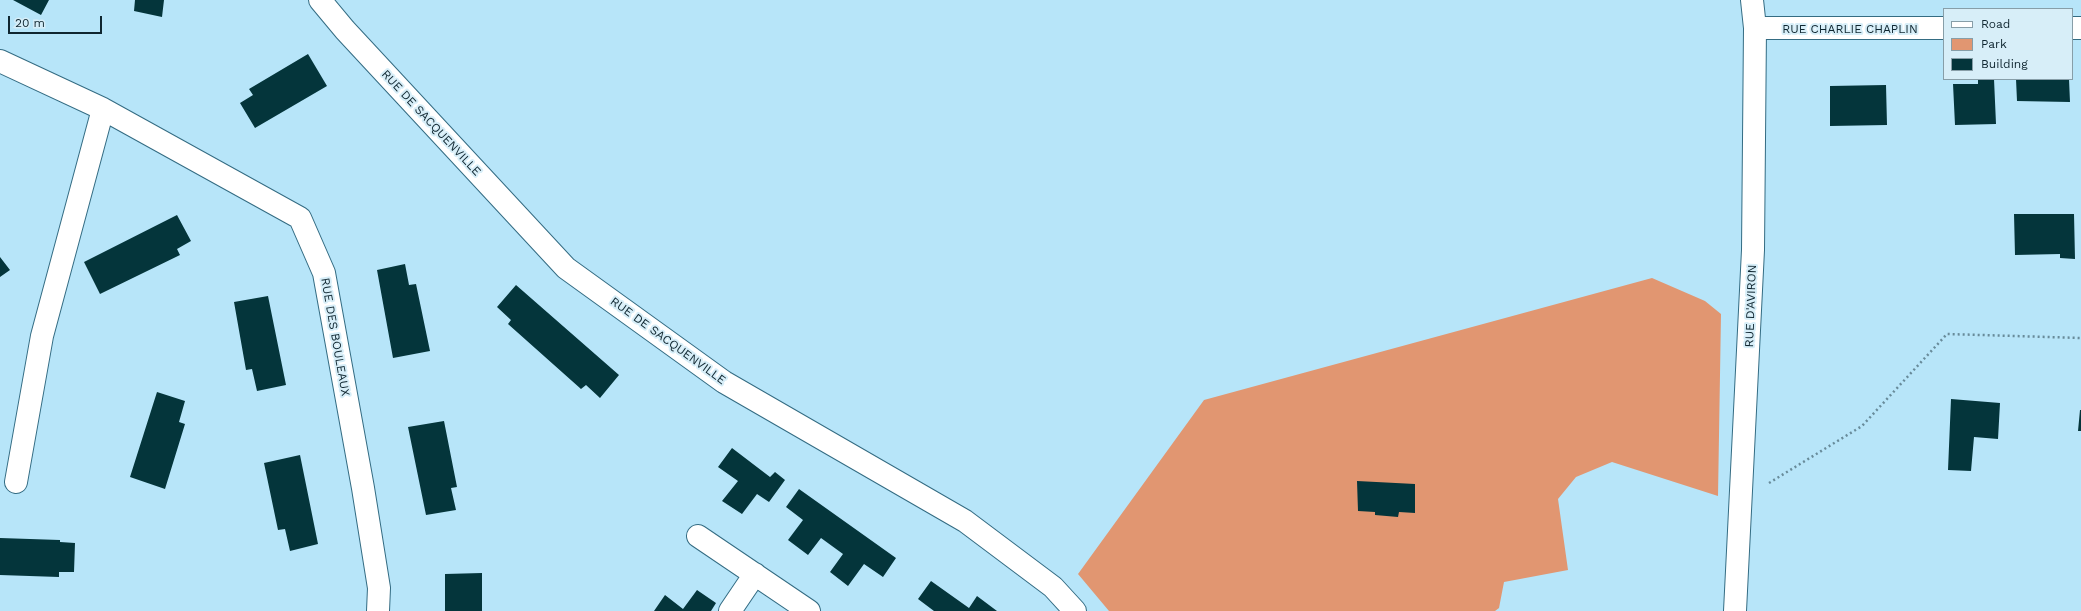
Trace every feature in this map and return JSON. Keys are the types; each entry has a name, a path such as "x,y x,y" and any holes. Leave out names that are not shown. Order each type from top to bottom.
{"street":[{"name":"RUE DE SACQUENVILLE","path":"320,0 345,30 566,268 724,382 965,520 1053,587 1075,611"},
{"name":"RUE D'AVIRON","path":"1735,611 1753,250 1755,28 1752,0"},
{"name":"RUE CHARLIE CHAPLIN","path":"1755,28 1943,28"},
{"name":"RUE DES BOULEAUX","path":"0,61 103,110 300,218 324,273 379,588 378,611"},
{"path":"16,482 42,336 103,110"},
{"path":"698,536 809,611"},
{"path":"730,611 755,574"}],"path":[{"path":"1765,486 1862,426 1947,334 2081,338"}],"green space":[{"path":"1652,278 1705,301 1721,314 1718,496 1612,462 1576,477 1558,499 1568,570 1504,582 1499,608 1495,611 1109,611 1078,574 1204,400"}],"building":[{"path":"13,0 49,0 41,15"},
{"path":"135,0 164,0 162,17 134,11"},
{"path":"308,54 327,86 255,128 240,103 253,95 249,89"},
{"path":"1978,80 1994,80 1996,124 1955,125 1953,84 1978,84"},
{"path":"2016,80 2069,80 2070,102 2017,101"},
{"path":"1886,85 1887,125 1830,126 1830,86"},
{"path":"2014,214 2074,214 2075,259 2060,258 2060,254 2015,255"},
{"path":"177,215 191,241 177,249 180,255 100,294 84,262"},
{"path":"0,257 10,270 0,277"},
{"path":"405,264 409,285 416,284 430,351 393,358 377,270"},
{"path":"516,285 619,375 600,398 586,385 581,389 508,324 511,320 497,307"},
{"path":"268,296 286,385 257,391 252,369 246,370 234,302"},
{"path":"157,392 185,401 179,422 185,424 165,489 130,477"},
{"path":"1951,399 2000,403 1998,439 1974,437 1971,471 1948,470"},
{"path":"2080,410 2081,431 2078,431"},
{"path":"444,421 457,487 451,488 456,510 426,515 408,427"},
{"path":"732,448 770,477 775,472 785,480 769,502 757,494 742,514 722,501 738,481 718,467"},
{"path":"300,455 318,544 290,551 285,529 278,530 264,463"},
{"path":"1357,481 1415,484 1415,513 1399,512 1398,517 1375,515 1375,512 1358,511"},
{"path":"799,489 896,558 883,577 864,564 848,586 830,572 843,554 821,538 808,555 788,540 803,520 786,507"},
{"path":"0,538 60,540 60,542 75,543 74,572 59,572 59,577 0,575"},
{"path":"482,573 482,611 445,611 445,574"},
{"path":"931,581 969,608 977,596 997,611 934,611 918,599"},
{"path":"697,590 716,603 711,611 654,611 665,595 683,609"}]}
